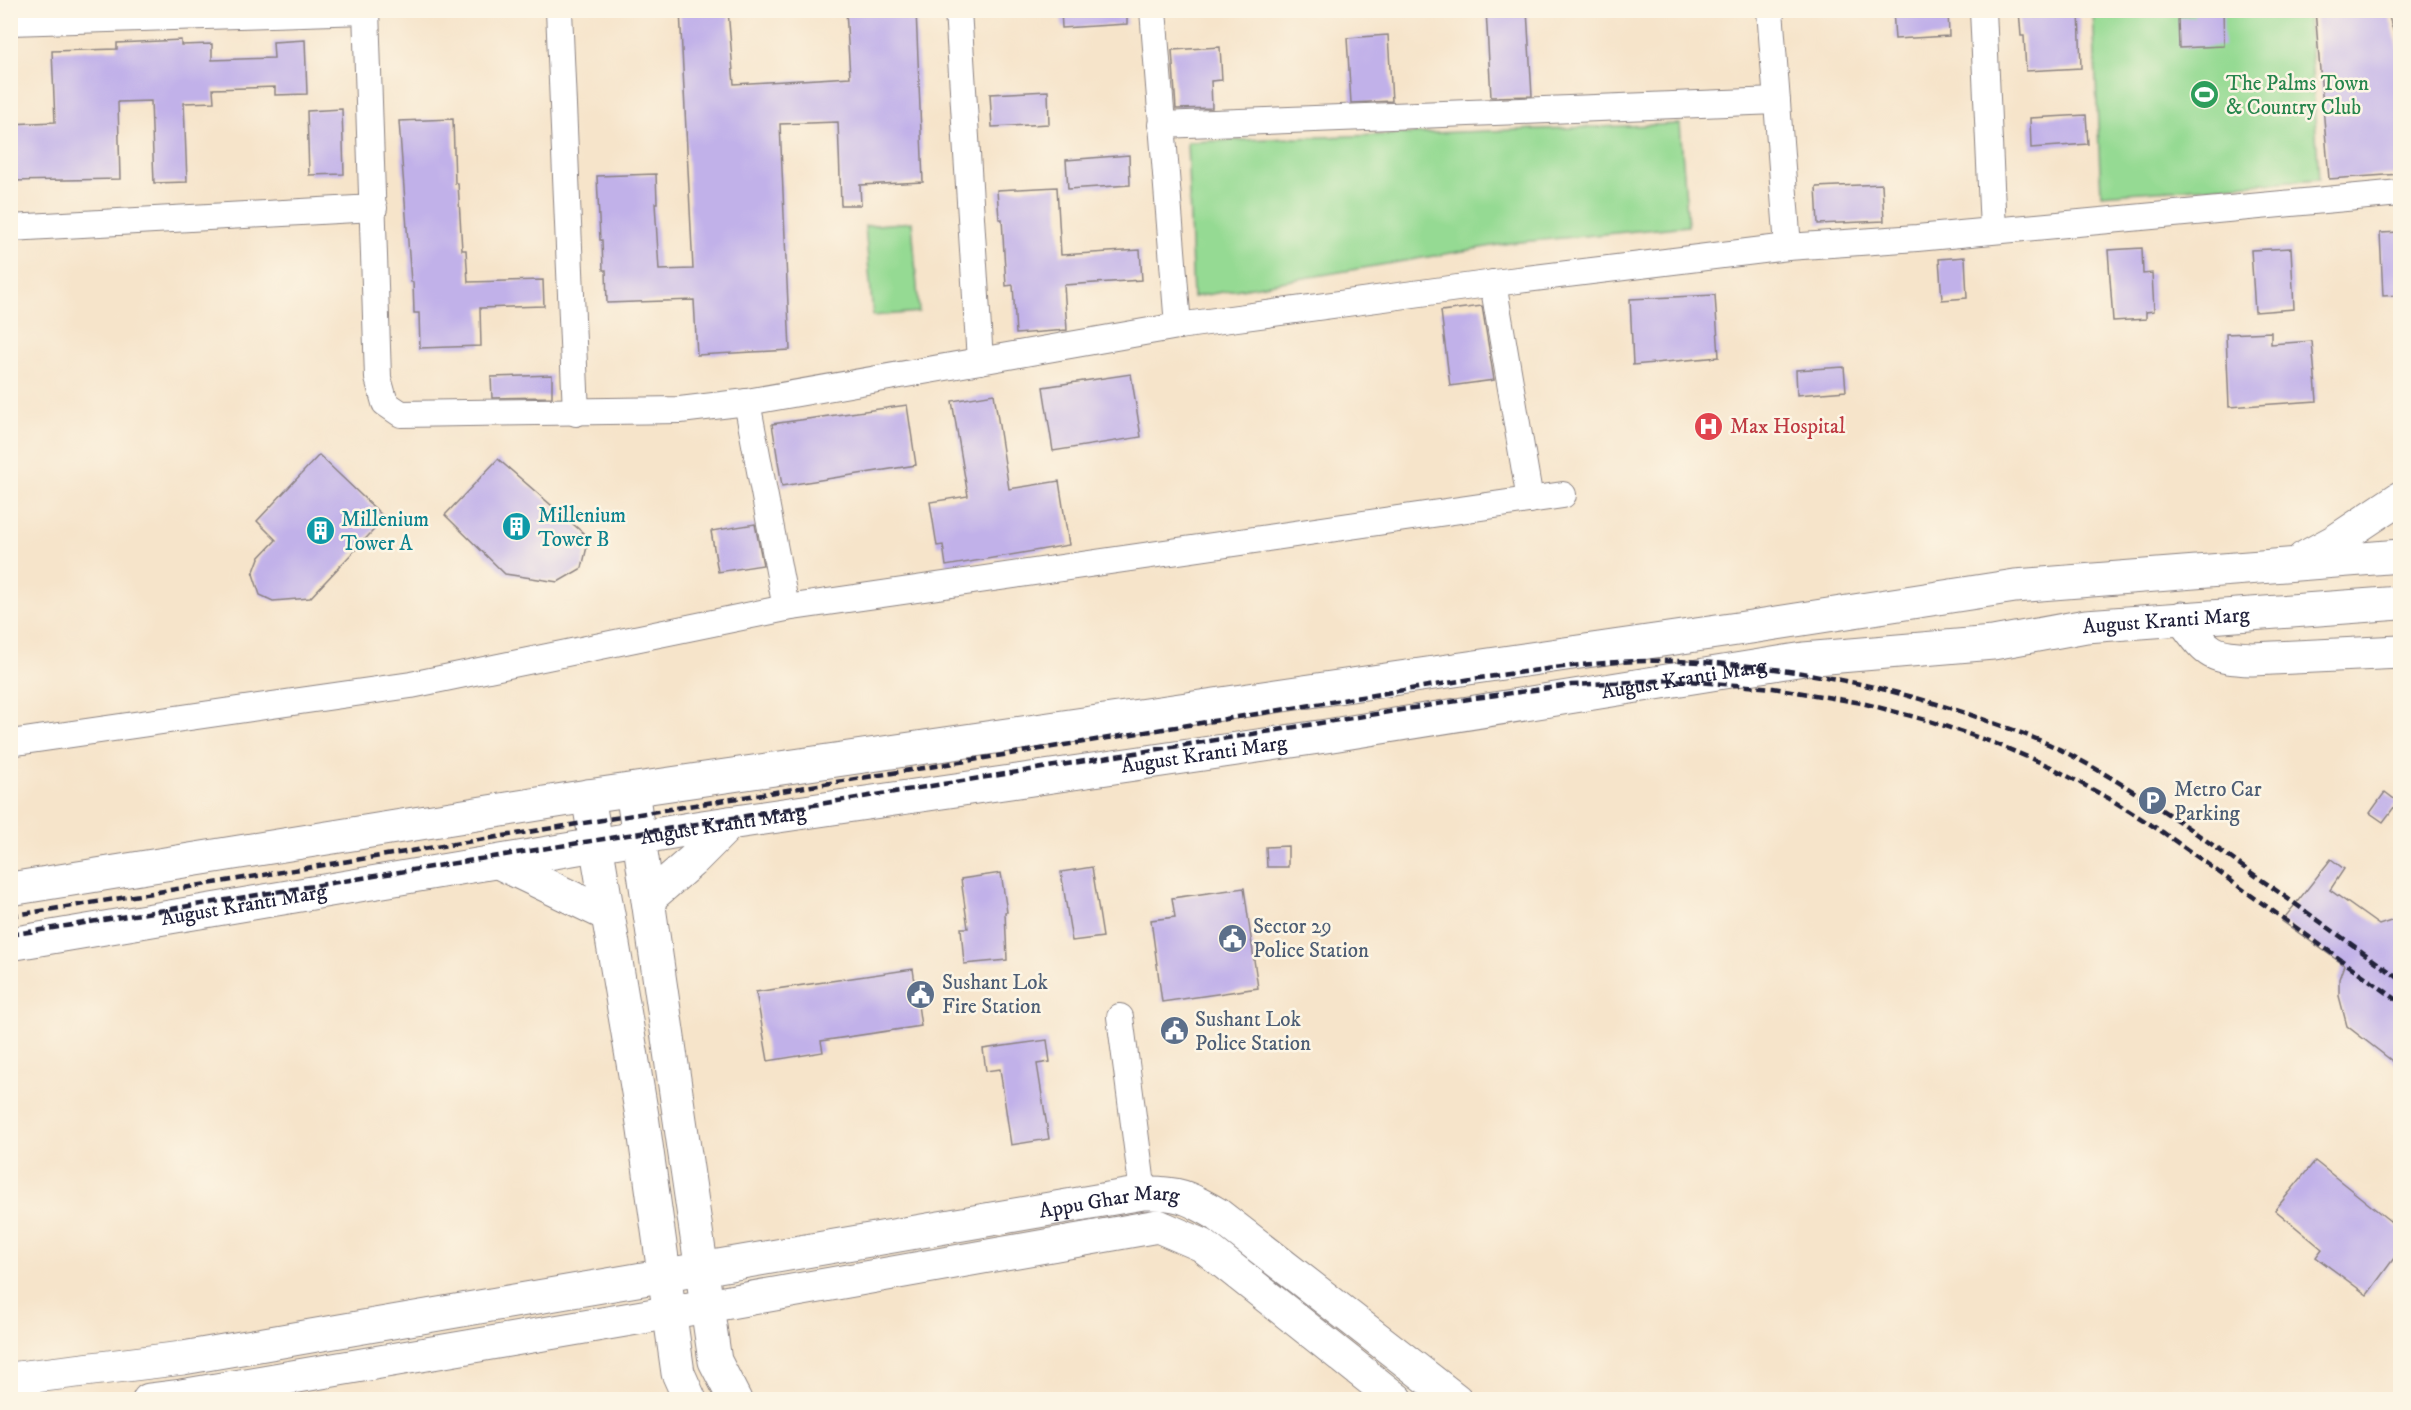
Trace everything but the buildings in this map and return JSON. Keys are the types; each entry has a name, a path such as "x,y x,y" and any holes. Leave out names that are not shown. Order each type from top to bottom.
{"main road":[{"path":"2294,563 2337,540 2400,498"},
{"name":"August Kranti Marg","path":"10,889 588,796 1739,629 2015,586 2400,556"},
{"name":"August Kranti Marg","path":"10,944 730,823 1326,736 1804,660 1993,643 2086,626 2400,603"},
{"path":"2182,618 2208,652 2229,658 2252,659 2400,652"},
{"path":"632,790 715,1361 735,1400"},
{"path":"588,796 642,1116 678,1373 690,1400"},
{"path":"648,899 693,860 730,823"},
{"path":"500,863 608,915"},
{"path":"1157,1193 1158,1226"},
{"name":"Appu Ghar Marg","path":"10,1379 183,1358 1157,1193 1198,1203 1217,1214 1456,1400"},
{"name":"Appu Ghar Marg","path":"149,1400 707,1306 1158,1226 1202,1245 1396,1400"}],"street":[{"path":"559,10 576,413"},
{"path":"958,10 980,361"},
{"path":"1153,10 1178,326"},
{"path":"1770,10 1788,247"},
{"path":"1983,10 1993,230"},
{"path":"10,22 166,14 366,11 378,378 385,403 401,414 680,410 747,402 1178,326 1493,283 1788,247 2400,193"},
{"path":"1161,125 1777,101"},
{"path":"10,228 374,208"},
{"path":"1493,283 1530,500"},
{"path":"747,402 786,608"},
{"path":"10,743 411,685 786,608 1563,495"},
{"path":"1120,1017 1157,1193"}],"green space":[{"name":"The Palms Town & Country Club","path":"2093,11 2308,11 2319,179 2101,195"},
{"path":"1680,124 1688,226 1510,243 1193,297 1187,142"},
{"path":"912,222 919,312 873,316 865,226"}],"railway":[{"path":"10,916 1472,679 1599,663 1675,661 1751,666 1864,685 1938,704 2049,744 2107,775 2153,804 2400,979"},
{"path":"10,935 1475,698 1571,685 1674,680 1773,688 1862,703 1930,721 1994,743 2049,766 2110,799 2164,833 2400,1002"}],"place":[{"name":"The Palms Town & Country Club","path":"2205,95"},
{"name":"Max Hospital","path":"1709,426"},
{"name":"Millenium Tower B","path":"517,527"},
{"name":"Millenium Tower A","path":"320,531"},
{"name":"Metro Car Parking","path":"2153,801"},
{"name":"Sector 29 Police Station","path":"1232,938"},
{"name":"Sushant Lok Fire Station","path":"921,994"},
{"name":"Sushant Lok Police Station","path":"1174,1031"}]}
